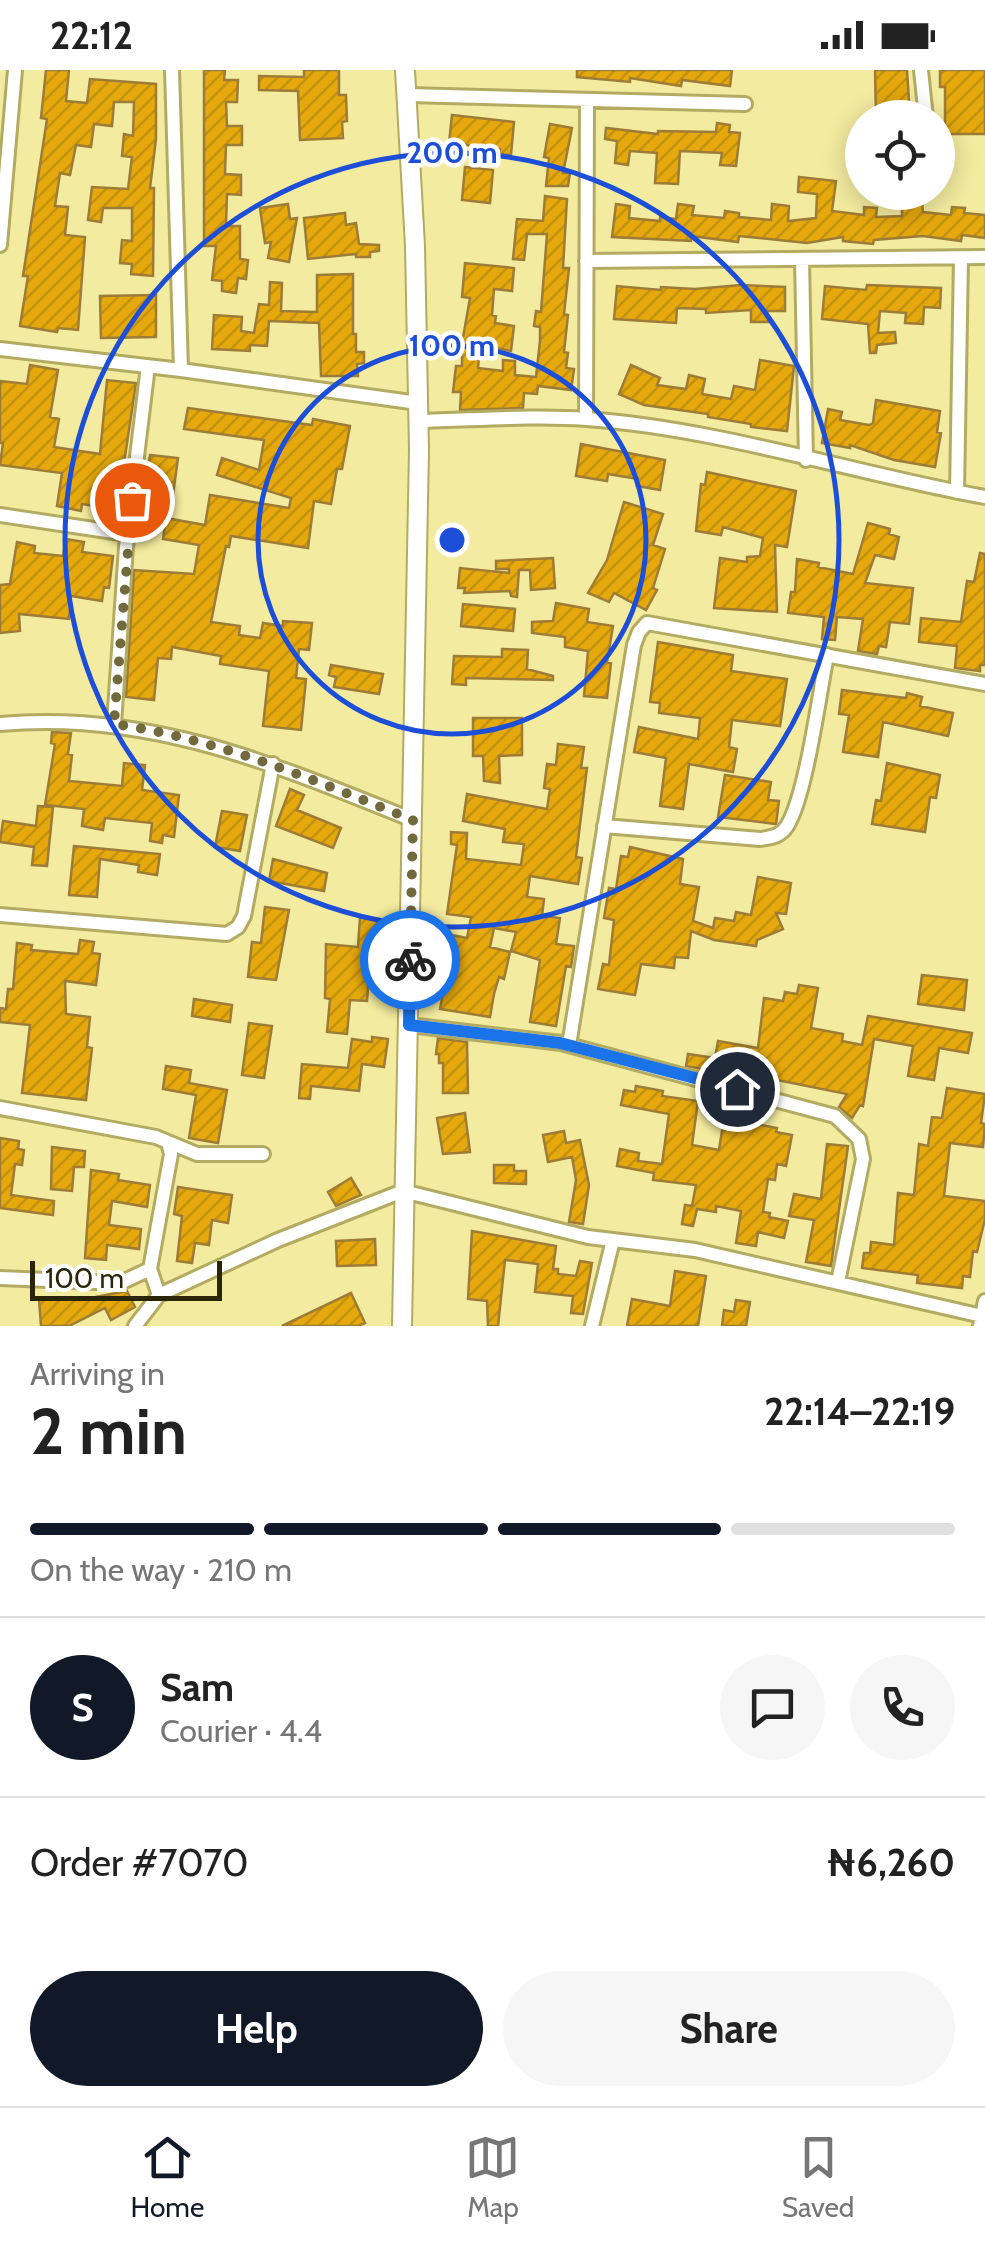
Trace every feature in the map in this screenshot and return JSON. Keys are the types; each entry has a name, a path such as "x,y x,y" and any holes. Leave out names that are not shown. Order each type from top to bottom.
{"main road":[{"path":"402,1326 418,412 405,70"}],"street":[{"path":"0,245 14,70"},
{"path":"172,70 181,370"},
{"path":"921,70 924,100"},
{"path":"408,95 744,104"},
{"path":"586,100 586,419"},
{"path":"957,492 962,258"},
{"path":"586,261 985,258"},
{"path":"802,259 806,460"},
{"path":"0,349 181,370 418,412 586,419 690,433 985,497"},
{"path":"114,724 128,534 148,366"},
{"path":"0,514 128,534"},
{"path":"569,1045 634,646 647,623 985,684"},
{"path":"604,826 760,840 778,836 788,826 799,792 827,655"},
{"path":"0,724 114,724 159,731 273,764 413,820"},
{"path":"0,915 226,934 238,927 244,916 273,764"},
{"path":"409,1025 569,1045 835,1116 860,1139 863,1159 838,1282"},
{"path":"0,1108 156,1137 197,1154 263,1154"},
{"path":"159,1295 150,1269 171,1154 168,1142"},
{"path":"135,1326 159,1295 278,1240 403,1191 588,1237 695,1250 982,1314"},
{"path":"592,1326 612,1240"},
{"path":"0,1278 120,1283 150,1269"}],"building":[{"path":"46,70 69,70 66,101 87,103 90,79 156,84 156,139 150,188 154,188 153,276 131,274 132,264 120,263 122,240 132,241 132,208 103,208 101,222 88,220 92,187 128,189 132,157 122,156 124,134 133,136 134,102 114,102 112,126 94,124 91,147 76,145 70,175 60,173 55,206 68,207 65,235 85,237 78,330 58,328 57,332 20,326 28,276 23,276 47,119 41,118"},
{"path":"204,70 225,70 224,80 238,80 237,102 226,102 227,126 242,126 242,145 226,145 225,174 241,175 241,195 227,194 226,226 240,226 240,259 248,260 246,279 238,278 236,293 222,291 222,281 212,280 216,246 204,246"},
{"path":"304,70 339,70 339,95 346,95 343,138 300,140 298,91 259,90 259,76 304,77"},
{"path":"577,70 732,70 730,86 682,80 681,86 630,78 630,82 577,77"},
{"path":"875,70 907,70 909,100 876,100"},
{"path":"940,70 985,70 985,134 955,134 955,100 945,100 945,87 940,87"},
{"path":"452,115 514,122 511,155 499,154 500,149 449,143"},
{"path":"717,123 730,125 729,132 740,133 736,166 720,165 722,153 680,151 678,184 655,183 657,153 630,151 628,165 615,163 617,141 605,139 606,128 658,134 716,132"},
{"path":"550,124 572,128 563,173 570,173 568,186 546,186 549,158 544,157"},
{"path":"465,167 493,170 490,203 462,200"},
{"path":"799,177 836,181 832,211 864,215 864,210 877,210 876,217 902,216 902,210 951,215 955,207 965,208 964,213 985,215 985,238 962,235 961,241 923,236 874,240 873,244 843,241 843,237 807,243 739,236 738,242 691,236 691,241 612,237 616,204 630,206 629,218 660,221 660,217 676,219 678,204 694,206 692,215 724,218 725,211 739,213 739,217 771,220 772,204 789,206 788,221 816,218 817,194 798,192"},
{"path":"545,196 567,199 563,268 569,268 564,352 568,353 566,368 574,369 571,390 538,386 537,394 524,393 523,408 460,410 461,392 453,392 456,366 462,366 470,298 462,297 465,263 514,268 512,291 494,289 492,315 496,316 495,323 514,326 511,351 480,345 478,368 503,371 503,360 515,361 515,375 536,377 540,327 534,326 536,311 541,312 547,234 527,234 524,260 513,259 517,219 543,221"},
{"path":"288,204 290,219 297,218 289,262 268,258 271,242 265,243 260,208"},
{"path":"345,213 346,225 356,223 359,244 379,245 379,251 370,252 370,257 356,254 308,259 304,218"},
{"path":"353,274 353,334 356,352 364,352 364,363 357,364 358,376 321,376 319,323 269,321 267,346 250,345 250,351 212,349 214,315 242,317 241,331 254,333 259,304 269,305 270,282 282,283 281,311 317,312 317,275"},
{"path":"741,285 785,287 785,311 767,311 768,322 751,322 751,310 706,313 706,309 677,308 676,323 614,319 617,286 661,290"},
{"path":"867,285 941,288 940,308 924,307 923,324 905,323 906,313 880,311 878,333 895,332 896,343 877,345 876,353 870,353 868,324 822,319 825,286 866,290"},
{"path":"156,295 156,337 101,338 100,296"},
{"path":"760,360 794,366 787,431 644,405 619,394 631,365 660,378 657,385 686,389 689,375 705,379 702,394 731,399 734,386 755,390"},
{"path":"30,365 58,370 50,417 59,419 54,447 100,454 107,380 136,383 117,510 82,504 81,511 57,506 62,473 0,465 0,381 27,384"},
{"path":"876,400 940,411 935,467 894,460 850,445 822,443 828,409 842,412 840,420 869,425 873,423"},
{"path":"188,408 312,425 313,419 350,426 331,504 314,501 308,548 231,536 211,622 240,626 239,635 260,638 263,623 312,623 309,650 299,649 296,678 306,679 301,730 263,726 269,671 220,664 221,656 172,647 171,659 158,658 154,700 126,697 134,570 194,574 199,545 163,539 166,518 205,525 210,495 289,508 291,498 217,475 222,458 259,470 264,440 184,429"},
{"path":"581,444 665,460 660,490 637,486 638,479 608,474 607,481 576,476"},
{"path":"150,455 178,458 170,517 142,513"},
{"path":"707,472 796,491 787,547 775,545 777,612 714,608 720,558 747,562 747,557 760,556 763,538 723,527 721,535 696,531 701,484 705,485"},
{"path":"624,502 663,514 653,545 665,549 653,588 657,590 646,610 614,593 609,602 588,593 607,560"},
{"path":"868,523 890,529 889,534 899,537 894,559 875,555 865,583 913,588 909,624 890,622 886,647 879,646 877,654 858,651 863,619 837,617 835,640 822,639 824,617 788,613 791,592 795,592 797,559 853,574"},
{"path":"66,539 84,542 82,552 113,556 109,588 104,587 102,601 71,596 69,619 19,614 20,631 0,633 0,585 10,584 17,542 35,546 34,553 63,556"},
{"path":"980,553 985,554 985,665 980,665 980,671 955,668 957,646 919,642 921,618 961,622 967,581 974,582"},
{"path":"553,558 555,588 531,590 530,570 519,570 517,597 511,596 510,591 464,593 465,588 458,588 460,568 509,573 509,569 496,569 496,561"},
{"path":"556,603 589,609 587,622 613,626 607,698 584,696 588,651 565,647 565,637 532,633 532,622 553,621"},
{"path":"463,604 515,609 513,631 461,626"},
{"path":"658,642 733,655 731,671 787,679 780,726 732,720 729,747 737,749 733,772 689,764 683,809 660,806 666,758 634,752 639,727 698,739 700,718 659,713 660,703 650,702"},
{"path":"502,649 528,650 527,669 553,676 553,680 466,678 466,685 452,684 454,656 502,657"},
{"path":"331,665 383,674 379,694 334,687 336,677 329,675"},
{"path":"842,690 922,697 920,706 953,713 948,736 883,722 878,757 843,752 849,715 839,714"},
{"path":"473,718 522,718 522,755 499,756 500,783 484,781 483,756 473,756"},
{"path":"52,732 71,733 69,781 122,786 124,763 145,765 142,790 179,795 174,837 163,835 162,843 150,841 152,823 105,818 103,830 82,826 84,809 45,805 55,744 51,743"},
{"path":"558,744 584,747 581,768 587,768 576,857 582,858 578,884 530,876 527,897 544,899 542,916 560,918 556,944 574,946 571,967 566,966 556,1026 530,1022 540,960 511,951 516,932 494,928 490,947 510,952 504,979 499,977 490,1017 440,1009 451,950 443,949 446,934 467,938 471,917 447,914 457,845 451,844 451,832 467,833 466,859 521,865 524,844 503,842 505,829 463,821 467,794 547,809 547,764 556,765"},
{"path":"887,763 940,775 936,798 930,797 925,832 872,824 876,800 881,801"},
{"path":"725,775 771,782 768,800 779,801 776,824 718,817"},
{"path":"290,789 304,795 297,810 341,828 333,848 276,826"},
{"path":"38,806 53,807 47,866 32,865 34,847 0,842 3,821 36,826"},
{"path":"222,811 247,815 240,851 215,847"},
{"path":"74,846 160,854 157,875 138,872 139,865 100,859 97,897 69,895"},
{"path":"630,847 683,859 680,884 699,887 693,921 713,928 715,918 734,921 736,912 751,915 758,877 791,883 786,914 776,913 783,929 757,940 756,946 714,940 691,931 688,958 675,957 674,968 641,964 635,995 598,989 603,964 609,965 614,920 604,918 609,888 616,889 621,856 628,857"},
{"path":"273,859 327,873 324,891 269,881"},
{"path":"265,907 289,910 276,980 248,977 252,942 261,943"},
{"path":"360,917 379,919 378,931 373,930 367,1001 350,1000 347,1034 327,1032 330,999 325,998 326,944 358,947"},
{"path":"80,940 94,942 92,953 100,954 96,985 65,981 66,1014 90,1017 87,1047 92,1048 86,1100 22,1093 30,1025 0,1022 0,1008 6,1009 8,989 13,989 17,943 32,945 31,950 78,954"},
{"path":"922,975 967,980 964,1010 918,1004"},
{"path":"799,985 818,988 811,1028 843,1034 842,1041 862,1045 868,1016 972,1033 968,1053 939,1048 934,1080 908,1076 913,1046 874,1039 863,1106 852,1118 839,1107 847,1094 777,1080 776,1086 764,1084 765,1081 686,1066 688,1054 715,1058 718,1041 758,1048 764,998 783,1001 785,992 797,994"},
{"path":"194,999 232,1005 230,1022 192,1016"},
{"path":"249,1023 272,1026 264,1078 242,1075"},
{"path":"372,1037 388,1039 384,1067 362,1064 359,1091 311,1086 310,1099 299,1098 302,1064 348,1068 352,1039 372,1042"},
{"path":"438,1038 467,1042 468,1093 443,1093 443,1063 439,1063 436,1054"},
{"path":"166,1066 191,1070 189,1083 227,1090 218,1143 189,1138 196,1095 163,1089"},
{"path":"636,1086 663,1091 662,1096 698,1101 692,1145 719,1150 726,1105 753,1110 750,1123 792,1135 786,1166 777,1164 775,1180 768,1179 763,1212 788,1221 784,1238 758,1232 756,1246 736,1243 741,1211 716,1206 716,1212 697,1209 693,1226 682,1224 685,1205 692,1206 696,1185 653,1180 654,1173 617,1166 620,1149 639,1153 638,1161 662,1164 669,1114 621,1105 624,1090 635,1092"},
{"path":"947,1088 985,1094 983,1147 950,1143 944,1196 985,1201 977,1252 973,1251 970,1277 963,1276 962,1288 917,1283 918,1275 862,1268 864,1253 870,1253 871,1242 894,1245 898,1193 914,1195 919,1144 928,1146 932,1117 942,1118"},
{"path":"465,1113 470,1152 443,1154 437,1118"},
{"path":"564,1131 566,1143 580,1140 589,1185 583,1224 569,1222 576,1180 572,1157 548,1162 543,1135"},
{"path":"0,1138 19,1141 18,1149 24,1150 22,1165 15,1164 11,1195 54,1201 53,1215 0,1208"},
{"path":"827,1144 848,1146 831,1266 806,1262 814,1220 789,1216 794,1194 821,1199"},
{"path":"52,1147 85,1151 84,1167 74,1167 72,1191 51,1189"},
{"path":"494,1165 514,1165 514,1171 526,1171 526,1184 494,1183"},
{"path":"91,1170 119,1174 118,1180 150,1185 147,1207 112,1201 109,1225 141,1229 139,1249 107,1245 106,1260 85,1258"},
{"path":"351,1178 361,1195 336,1206 328,1192"},
{"path":"178,1187 232,1195 228,1223 212,1220 209,1245 195,1243 192,1263 177,1261 182,1216 174,1214"},
{"path":"472,1231 556,1246 553,1269 558,1269 558,1274 576,1276 580,1261 592,1263 583,1314 571,1313 573,1296 535,1292 538,1264 505,1260 498,1326 488,1326 487,1301 468,1299"},
{"path":"375,1239 376,1265 337,1266 336,1241"},
{"path":"675,1271 706,1276 698,1326 627,1326 632,1299 670,1306"},
{"path":"127,1291 135,1307 111,1320 105,1308 69,1326 41,1326 39,1299 80,1300"},
{"path":"351,1293 365,1323 282,1326"},
{"path":"736,1300 750,1302 746,1326 722,1326 724,1310 734,1312"}],"way so far":[{"path":"132,500 114,724 159,731 273,764 413,820 410,960"}],"route":[{"path":"410,960 409,1025 560,1043 737,1089"}]}
